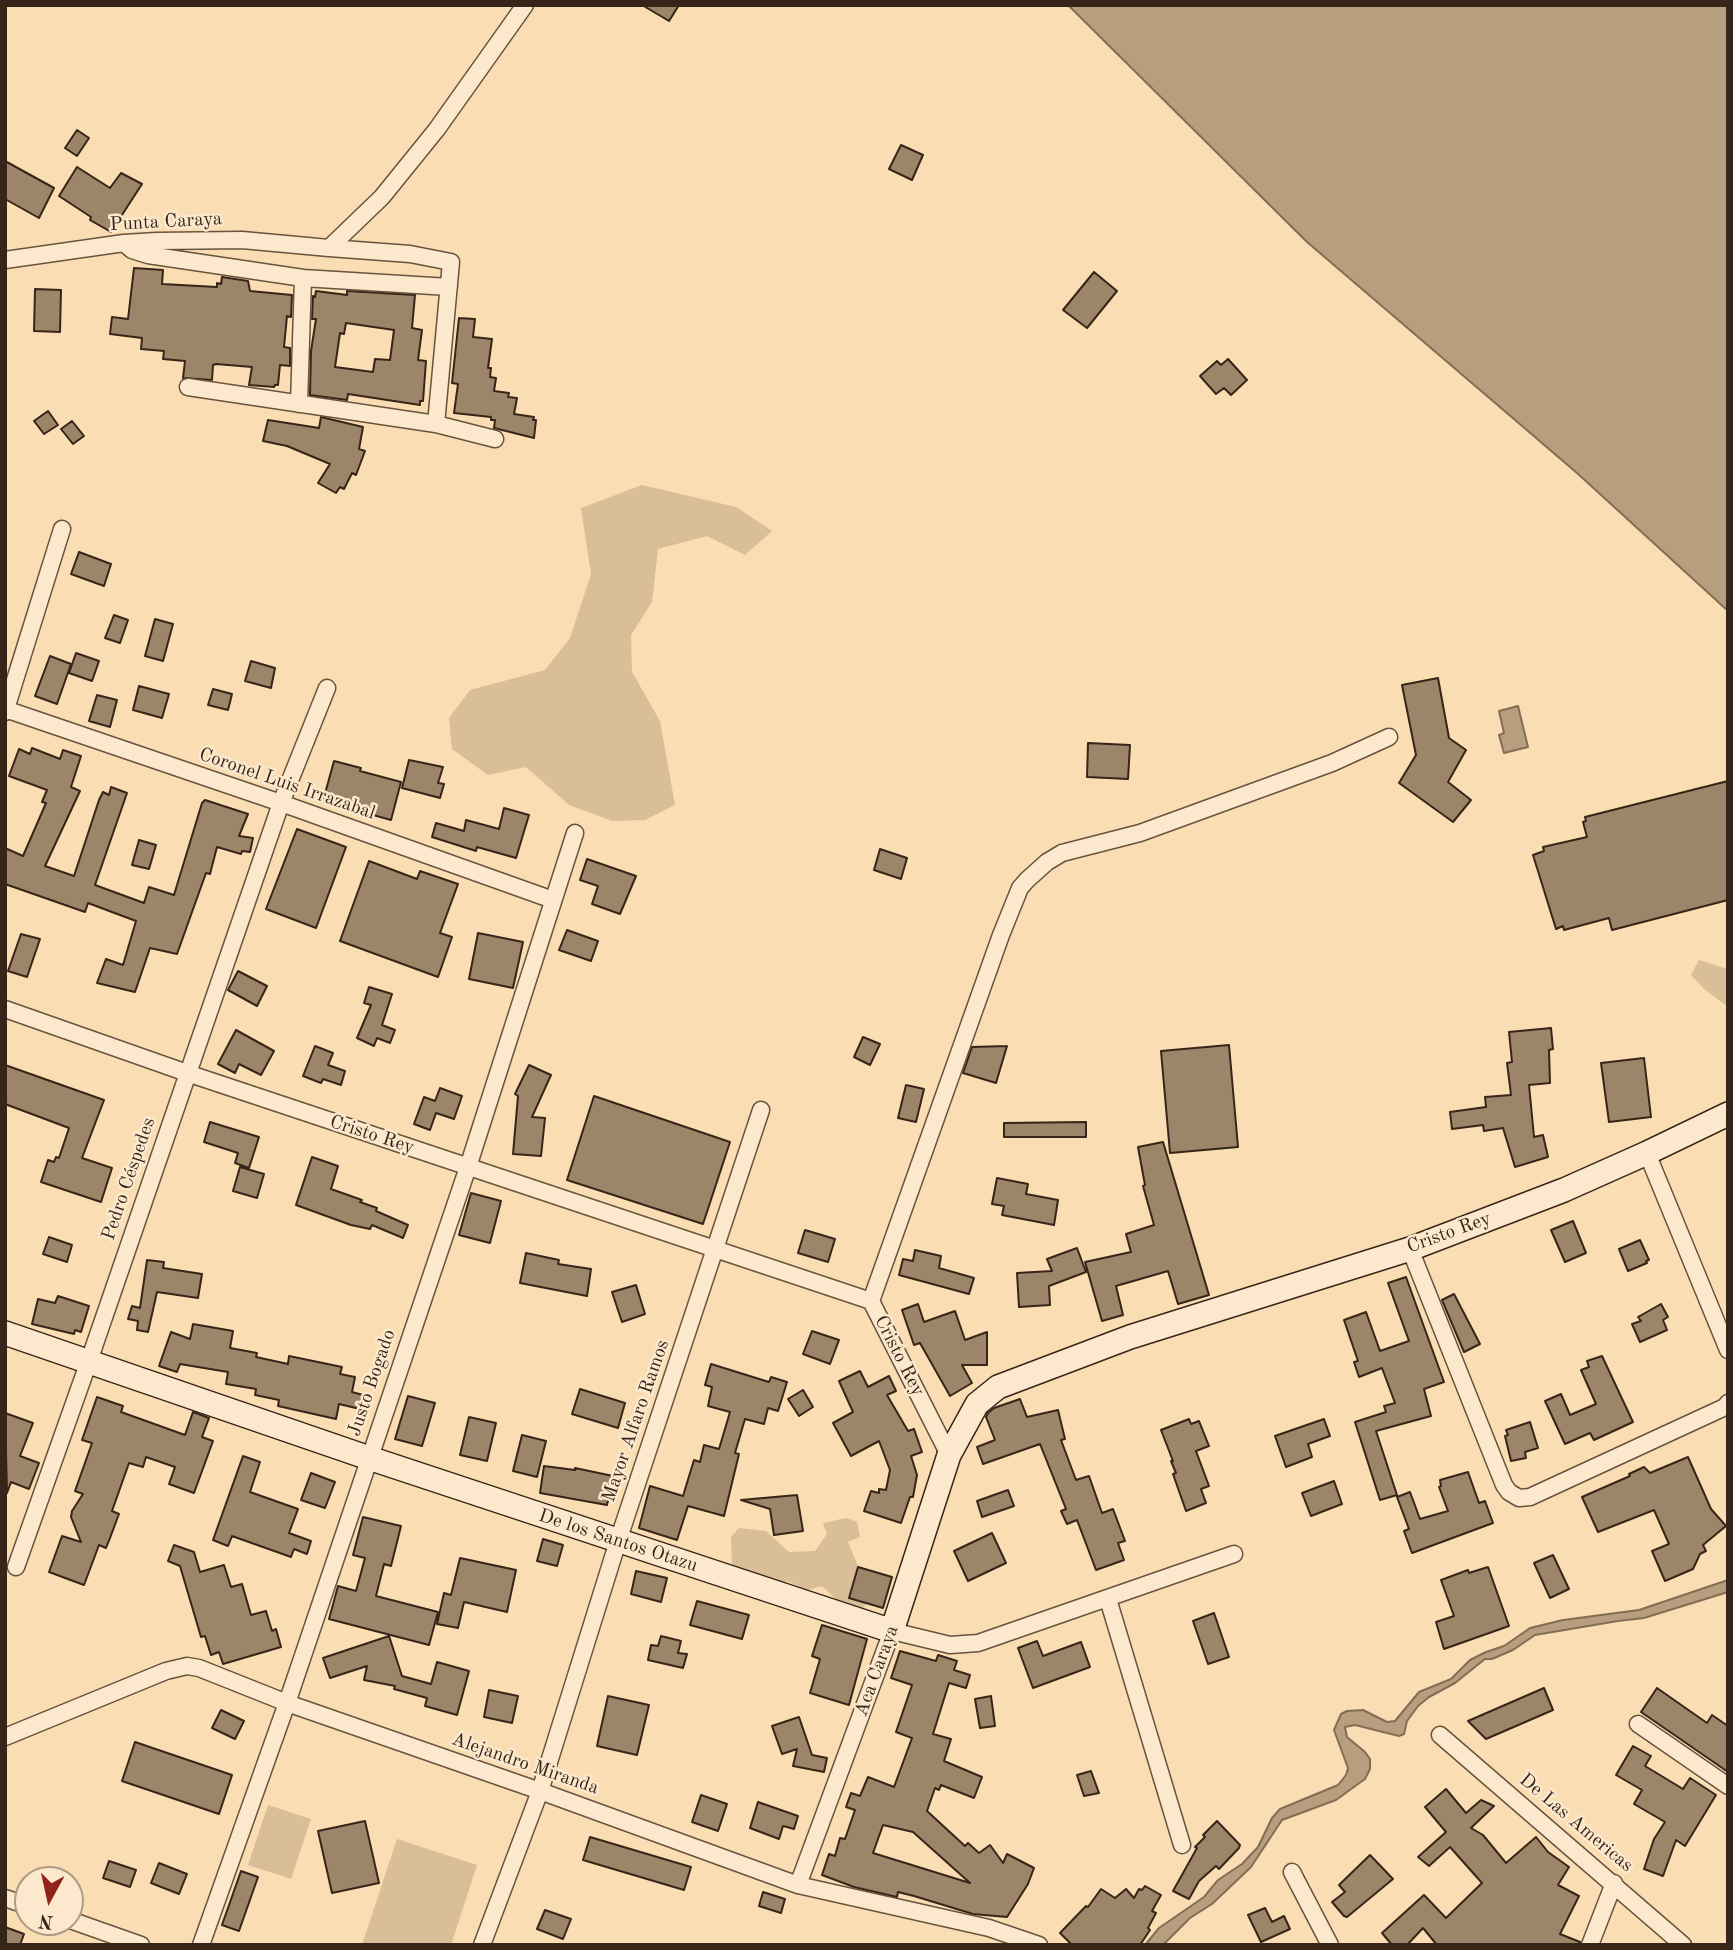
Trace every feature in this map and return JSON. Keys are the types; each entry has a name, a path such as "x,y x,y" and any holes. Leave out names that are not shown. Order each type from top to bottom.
{"street":[{"path":"330,248 382,197 430,139 525,5"},
{"name":"Punta Caraya","path":"5,260 124,243 242,240 410,254 451,262 449,288"},
{"path":"124,243 132,250 148,255 303,278 449,288 436,424"},
{"path":"299,404 303,278"},
{"path":"188,387 436,424 495,439"},
{"path":"6,710 62,529"},
{"name":"Pedro Céspedes","path":"16,1567 281,803 327,688"},
{"name":"Coronel Luis Irrazabal","path":"6,710 281,803 553,900"},
{"path":"871,1301 1001,935 1020,888 1027,880 1062,853 1140,833 1332,763 1389,737"},
{"name":"Justo Bogado","path":"201,1945 287,1703 468,1167 575,833"},
{"name":"Cristo Rey","path":"5,1009 187,1073 871,1301 949,1455"},
{"name":"Mayor Alfaro Ramos","path":"482,1945 540,1791 618,1541 761,1110"},
{"name":"Cristo Rey","path":"949,1455 976,1404 998,1387 1130,1337 1410,1248 1564,1190 1728,1114"},
{"path":"1647,1153 1728,1350"},
{"path":"1410,1248 1504,1485 1519,1498 1530,1497 1725,1407 1728,1403"},
{"name":"De los Santos Otazu","path":"5,1332 618,1541 892,1631 950,1645 978,1643 1234,1554"},
{"name":"Aca Caraya","path":"798,1885 892,1631 949,1455"},
{"path":"1108,1599 1182,1844"},
{"name":"Alejandro Miranda","path":"5,1737 166,1671 187,1666 199,1668 287,1703 798,1885 989,1928 1039,1945"},
{"path":"1638,1724 1728,1786"},
{"name":"De Las Americas","path":"1440,1735 1684,1945"},
{"path":"1292,1872 1330,1945"},
{"path":"1590,1945 1614,1883"},
{"path":"84,1925 141,1945"}],"shaded area":[{"path":"1068,5 1728,5 1728,611 1577,473 1307,242"},
{"path":"642,485 736,507 772,531 745,555 707,536 658,549 652,602 631,635 632,672 660,721 675,805 645,820 612,821 569,805 526,767 488,775 452,749 449,718 470,690 545,670 570,638 591,574 581,508"},
{"path":"1518,706 1528,747 1504,753 1499,735 1504,733 1499,711"},
{"path":"1699,960 1728,969 1728,1007 1691,975"},
{"path":"846,1518 857,1522 860,1537 848,1542 865,1583 879,1591 854,1616 822,1586 807,1590 787,1581 776,1588 732,1572 731,1537 739,1528 766,1531 789,1552 815,1551 827,1534 823,1523"},
{"path":"1728,1580 1728,1592 1644,1618 1535,1635 1513,1650 1492,1659 1485,1659 1455,1683 1429,1697 1418,1706 1407,1721 1404,1734 1399,1736 1355,1725 1345,1727 1347,1737 1370,1759 1370,1769 1365,1779 1336,1800 1282,1820 1251,1867 1212,1904 1190,1918 1163,1945 1145,1945 1159,1928 1204,1897 1218,1880 1242,1864 1258,1847 1272,1818 1280,1809 1338,1785 1348,1768 1334,1730 1341,1714 1363,1710 1387,1722 1395,1721 1419,1692 1451,1679 1470,1660 1504,1646 1530,1628 1563,1620 1639,1610"},
{"path":"268,1805 311,1819 291,1879 248,1865"},
{"path":"397,1839 477,1865 451,1945 362,1945"}],"building":[{"path":"642,5 679,5 669,21"},
{"path":"77,130 89,138 77,156 65,148"},
{"path":"901,145 923,155 912,180 889,169"},
{"path":"5,161 54,188 39,218 5,199"},
{"path":"77,167 110,188 121,173 142,184 111,232 59,196"},
{"path":"134,268 163,270 162,284 217,287 217,283 221,284 222,277 248,281 250,291 292,295 291,317 287,316 284,347 290,348 290,366 280,365 278,385 249,385 252,367 216,364 213,365 212,380 183,378 185,361 163,359 164,351 141,349 142,338 110,334 112,317 128,319"},
{"path":"1094,272 1117,291 1087,328 1063,310"},
{"path":"35,289 61,290 60,332 34,331"},
{"path":"316,291 347,295 347,291 415,295 412,328 422,330 418,360 426,361 423,401 420,401 420,405 348,394 347,400 310,395 311,351 316,319 312,319 313,296 315,297","holes":["346,323 394,330 390,360 375,359 373,372 335,367 340,333 344,334"]},
{"path":"459,318 475,319 473,337 492,339 488,368 491,368 490,377 496,378 494,391 509,393 508,397 517,398 514,414 534,417 534,438 494,428 495,420 491,420 491,417 454,413 458,384 452,383"},
{"path":"1228,359 1247,380 1231,395 1224,388 1216,394 1200,376 1217,361 1221,365"},
{"path":"48,411 58,425 44,434 34,421"},
{"path":"321,417 363,427 359,449 365,451 356,475 352,473 344,489 340,487 336,493 318,483 330,464 287,446 263,441 268,420 319,428"},
{"path":"72,421 84,436 73,444 61,429"},
{"path":"79,552 111,564 104,586 71,574"},
{"path":"114,615 128,620 120,643 105,638"},
{"path":"155,619 173,624 163,661 145,656"},
{"path":"76,653 99,661 92,681 69,673"},
{"path":"50,656 71,664 57,704 35,696"},
{"path":"251,661 275,668 271,688 245,681"},
{"path":"1438,678 1449,738 1466,750 1448,782 1471,800 1453,822 1399,783 1416,755 1402,685"},
{"path":"139,686 169,694 162,718 133,710"},
{"path":"213,689 232,694 228,710 208,705"},
{"path":"97,695 117,700 110,727 89,721"},
{"path":"1088,743 1130,745 1128,779 1087,777"},
{"path":"32,748 60,759 63,750 81,756 71,787 80,791 45,866 74,876 99,800 103,792 109,795 111,787 127,793 95,885 144,903 149,887 174,895 205,800 248,814 239,836 253,838 250,852 242,851 241,854 217,847 210,874 206,873 177,954 150,948 135,992 97,983 106,959 123,965 136,921 88,903 85,912 5,884 5,848 23,856 46,803 42,802 47,790 9,776 19,749 30,754"},
{"path":"409,760 443,767 438,783 444,784 440,798 402,788"},
{"path":"334,761 401,782 391,820 323,801"},
{"path":"1728,781 1728,900 1612,930 1609,918 1564,930 1563,926 1556,929 1533,855 1544,851 1543,847 1587,837 1583,822 1586,821 1585,817"},
{"path":"504,808 529,815 516,858 477,847 476,851 432,837 436,823 464,831 466,820 499,829"},
{"path":"297,829 346,847 316,928 266,909"},
{"path":"139,840 156,845 149,869 132,865"},
{"path":"880,849 907,858 901,879 874,870"},
{"path":"587,859 636,876 620,914 592,904 598,886 580,880"},
{"path":"369,861 417,879 420,871 458,884 440,933 452,937 438,977 340,941"},
{"path":"567,930 598,941 591,961 559,950"},
{"path":"478,933 523,942 513,988 469,979"},
{"path":"21,934 40,939 27,977 8,971"},
{"path":"238,971 267,986 257,1006 228,990"},
{"path":"369,987 392,994 382,1025 395,1030 390,1043 377,1038 374,1046 357,1038 371,1005 364,1003"},
{"path":"1551,1028 1553,1049 1549,1050 1550,1083 1529,1085 1534,1137 1543,1135 1548,1157 1515,1167 1503,1128 1484,1131 1483,1125 1452,1129 1450,1112 1486,1107 1485,1097 1511,1095 1507,1063 1512,1062 1509,1032"},
{"path":"236,1030 274,1051 261,1075 239,1064 235,1073 218,1064"},
{"path":"863,1037 880,1044 870,1065 854,1057"},
{"path":"1229,1045 1238,1147 1170,1153 1161,1051"},
{"path":"315,1046 333,1053 328,1065 345,1071 341,1085 323,1079 321,1083 303,1076"},
{"path":"1007,1046 996,1083 963,1073 972,1047"},
{"path":"1644,1058 1651,1117 1609,1122 1601,1063"},
{"path":"5,1065 104,1100 82,1158 112,1168 101,1202 41,1182 48,1160 54,1162 56,1157 59,1158 69,1128 5,1104"},
{"path":"529,1065 551,1075 532,1117 545,1118 541,1156 513,1154 518,1096 515,1094"},
{"path":"906,1085 924,1089 916,1122 898,1118"},
{"path":"440,1088 462,1096 454,1119 436,1113 430,1130 414,1124 424,1097 435,1101"},
{"path":"594,1096 730,1142 703,1224 567,1180"},
{"path":"210,1122 259,1137 249,1168 235,1163 238,1153 204,1142"},
{"path":"1086,1122 1086,1137 1004,1137 1004,1123"},
{"path":"1163,1142 1209,1295 1178,1304 1168,1271 1116,1286 1123,1315 1102,1321 1085,1262 1131,1252 1126,1234 1154,1225 1143,1186 1145,1185 1138,1147"},
{"path":"312,1157 338,1166 331,1189 362,1200 360,1202 377,1208 376,1211 408,1225 403,1238 372,1225 370,1229 351,1225 296,1205"},
{"path":"240,1167 264,1174 257,1198 233,1191"},
{"path":"997,1178 1028,1184 1026,1194 1058,1200 1054,1225 1002,1215 1004,1206 992,1204"},
{"path":"471,1193 501,1201 490,1243 459,1235"},
{"path":"1573,1221 1586,1253 1565,1262 1551,1230"},
{"path":"805,1230 835,1239 828,1262 798,1253"},
{"path":"49,1237 72,1245 67,1262 43,1254"},
{"path":"1640,1240 1649,1260 1628,1271 1619,1249"},
{"path":"1077,1248 1086,1272 1049,1286 1050,1305 1019,1307 1017,1273 1052,1271 1047,1259"},
{"path":"915,1250 941,1256 939,1268 974,1278 969,1294 899,1275 903,1259 913,1261"},
{"path":"526,1253 559,1260 558,1264 591,1269 587,1296 520,1283"},
{"path":"147,1260 164,1262 163,1268 202,1274 198,1298 157,1292 148,1332 137,1330 138,1321 128,1319 132,1306 140,1308"},
{"path":"1406,1277 1444,1382 1424,1389 1431,1416 1376,1431 1397,1495 1380,1500 1355,1422 1386,1412 1384,1406 1395,1403 1382,1368 1359,1377 1354,1362 1358,1361 1344,1320 1366,1312 1380,1351 1409,1341 1388,1283"},
{"path":"636,1285 645,1314 622,1322 612,1292"},
{"path":"1454,1294 1480,1344 1464,1352 1442,1300"},
{"path":"58,1296 89,1306 81,1332 75,1330 74,1334 32,1324 38,1299 55,1303"},
{"path":"918,1304 924,1322 955,1311 965,1340 987,1332 987,1365 962,1365 972,1383 950,1396 920,1343 914,1345 902,1310"},
{"path":"1661,1304 1668,1317 1663,1320 1667,1330 1640,1342 1632,1324 1641,1321 1638,1317"},
{"path":"193,1324 233,1331 230,1348 257,1353 256,1357 288,1364 289,1356 342,1367 340,1374 355,1377 352,1392 363,1395 360,1409 339,1404 336,1419 278,1406 279,1400 255,1395 256,1389 226,1384 228,1372 180,1364 177,1372 159,1366 171,1332 190,1339"},
{"path":"812,1331 839,1340 830,1364 803,1354"},
{"path":"1602,1356 1633,1422 1594,1440 1590,1433 1565,1444 1545,1401 1561,1394 1570,1415 1596,1404 1581,1370 1589,1367 1587,1361"},
{"path":"711,1364 769,1382 771,1377 787,1382 778,1411 768,1408 764,1424 745,1419 735,1453 739,1454 724,1516 688,1506 677,1540 639,1528 650,1486 683,1496 694,1460 700,1462 704,1445 719,1449 730,1412 708,1406 712,1387 705,1385"},
{"path":"860,1371 868,1387 889,1376 896,1391 887,1395 908,1431 914,1429 922,1452 911,1456 917,1475 913,1497 910,1497 901,1523 864,1511 871,1491 879,1493 879,1489 886,1490 890,1470 879,1441 851,1456 833,1423 853,1412 839,1381"},
{"path":"580,1389 625,1403 618,1428 572,1414"},
{"path":"803,1390 813,1407 799,1416 788,1399"},
{"path":"408,1396 435,1403 422,1446 395,1439"},
{"path":"97,1397 123,1406 121,1412 185,1435 193,1412 209,1418 202,1437 213,1441 194,1493 169,1484 175,1467 146,1457 143,1467 129,1463 112,1511 119,1514 106,1548 99,1545 84,1585 49,1572 62,1536 81,1542 71,1517 83,1494 75,1491 92,1443 82,1440"},
{"path":"1020,1399 1027,1417 1058,1410 1065,1439 1061,1440 1076,1480 1089,1476 1102,1513 1113,1509 1125,1541 1118,1543 1124,1560 1096,1570 1077,1520 1067,1524 1061,1511 1066,1509 1040,1444 983,1464 977,1447 995,1440 986,1417 988,1413 994,1408"},
{"path":"5,1413 33,1423 20,1456 39,1463 29,1489 11,1482 7,1493"},
{"path":"469,1417 496,1423 487,1461 460,1455"},
{"path":"1189,1419 1191,1424 1199,1421 1209,1446 1196,1451 1209,1486 1201,1489 1206,1503 1186,1511 1173,1474 1176,1473 1173,1461 1161,1430"},
{"path":"1324,1419 1330,1436 1308,1444 1312,1457 1286,1467 1275,1436"},
{"path":"1530,1422 1538,1448 1525,1452 1526,1458 1511,1461 1506,1430"},
{"path":"522,1435 546,1441 537,1477 513,1471"},
{"path":"243,1456 260,1462 250,1492 298,1509 289,1533 311,1541 307,1554 294,1549 291,1557 232,1536 228,1546 213,1540"},
{"path":"1688,1457 1711,1509 1726,1526 1703,1545 1706,1551 1700,1554 1693,1569 1665,1581 1652,1551 1669,1544 1654,1510 1598,1532 1582,1497 1644,1467 1650,1473"},
{"path":"544,1466 575,1468 613,1476 607,1505 540,1493"},
{"path":"1468,1472 1479,1503 1485,1501 1493,1523 1412,1553 1404,1531 1409,1529 1397,1497 1410,1492 1420,1519 1448,1511 1439,1487 1440,1480"},
{"path":"311,1473 335,1482 325,1508 301,1500"},
{"path":"1334,1481 1342,1504 1311,1516 1302,1493"},
{"path":"1008,1490 1014,1506 982,1517 977,1501"},
{"path":"797,1495 803,1531 774,1535 770,1509 741,1500"},
{"path":"363,1517 401,1526 391,1566 384,1564 376,1596 438,1612 429,1645 329,1619 338,1586 356,1591 365,1558 353,1555"},
{"path":"992,1533 1006,1563 968,1581 954,1551"},
{"path":"543,1539 563,1545 557,1566 537,1561"},
{"path":"174,1545 194,1552 200,1572 224,1565 231,1587 242,1584 251,1615 266,1611 272,1631 276,1629 281,1647 223,1664 219,1652 211,1655 205,1636 201,1637 180,1566 168,1561"},
{"path":"1553,1555 1569,1589 1550,1598 1534,1563"},
{"path":"460,1558 516,1570 507,1612 464,1602 458,1628 437,1624 444,1593 451,1595"},
{"path":"858,1567 892,1577 883,1608 849,1598"},
{"path":"1488,1567 1509,1626 1444,1649 1436,1622 1454,1616 1441,1580 1468,1570 1469,1573"},
{"path":"636,1571 667,1578 661,1602 631,1594"},
{"path":"697,1601 749,1615 742,1639 690,1625"},
{"path":"1214,1613 1229,1657 1208,1664 1193,1621"},
{"path":"822,1625 867,1639 849,1705 810,1693 820,1659 812,1656"},
{"path":"389,1636 402,1676 431,1684 437,1662 469,1671 457,1715 425,1706 427,1698 394,1689 395,1686 364,1680 367,1666 330,1678 323,1658"},
{"path":"661,1636 681,1641 678,1653 687,1654 683,1668 648,1660 651,1645 658,1646"},
{"path":"1037,1641 1043,1656 1081,1642 1090,1667 1033,1688 1018,1648"},
{"path":"900,1651 936,1661 938,1655 957,1661 954,1670 970,1675 966,1688 949,1683 933,1734 951,1739 944,1761 982,1777 974,1798 941,1785 939,1790 935,1788 927,1811 965,1846 968,1843 979,1853 990,1845 1003,1863 1007,1854 1034,1868 1028,1884 1007,1917 973,1914 898,1892 897,1897 854,1887 822,1875 829,1854 835,1856 840,1838 845,1839 855,1810 846,1807 851,1793 860,1796 868,1777 894,1787 912,1738 896,1732 912,1685 891,1678","holes":["883,1825 913,1832 970,1883 873,1853"]},
{"path":"1544,1688 1553,1710 1486,1739 1468,1721"},
{"path":"1657,1688 1707,1723 1712,1715 1728,1726 1728,1772 1641,1712"},
{"path":"489,1690 518,1696 512,1723 484,1717"},
{"path":"608,1696 649,1705 637,1755 597,1746"},
{"path":"991,1696 995,1726 980,1728 975,1699"},
{"path":"221,1710 244,1721 235,1739 212,1728"},
{"path":"799,1717 812,1755 827,1758 824,1772 793,1766 797,1749 782,1754 772,1726"},
{"path":"135,1742 232,1775 219,1814 122,1781"},
{"path":"1633,1746 1651,1756 1645,1766 1683,1789 1690,1778 1716,1795 1685,1846 1676,1840 1663,1876 1644,1869 1654,1839 1665,1822 1634,1804 1642,1790 1616,1775"},
{"path":"1091,1771 1099,1793 1084,1796 1077,1775"},
{"path":"1446,1789 1466,1813 1481,1800 1494,1806 1471,1828 1483,1835 1506,1863 1536,1837 1548,1852 1569,1867 1558,1885 1579,1896 1560,1934 1580,1942 1580,1945 1437,1945 1423,1928 1407,1945 1392,1945 1382,1933 1424,1895 1446,1918 1482,1883 1450,1847 1429,1866 1418,1857 1446,1832 1425,1807"},
{"path":"701,1795 727,1804 718,1831 692,1822"},
{"path":"758,1802 798,1816 794,1829 783,1826 779,1839 750,1828"},
{"path":"365,1821 379,1883 332,1893 318,1831"},
{"path":"1217,1821 1240,1845 1239,1848 1219,1869 1216,1866 1199,1881 1189,1899 1173,1891 1197,1848 1195,1847"},
{"path":"590,1837 691,1867 684,1890 583,1860"},
{"path":"1370,1855 1393,1879 1347,1917 1344,1916 1332,1902 1345,1892 1339,1885"},
{"path":"109,1861 136,1870 130,1887 103,1878"},
{"path":"159,1863 187,1874 179,1894 151,1883"},
{"path":"241,1871 258,1877 239,1931 222,1925"},
{"path":"1145,1886 1161,1895 1152,1911 1156,1913 1148,1928 1150,1930 1140,1945 1072,1945 1060,1933 1088,1907 1101,1889 1115,1898 1126,1889 1134,1898 1139,1889 1142,1890"},
{"path":"763,1892 785,1899 781,1913 759,1906"},
{"path":"1265,1908 1272,1922 1284,1916 1290,1929 1261,1942 1248,1915"},
{"path":"545,1910 571,1919 563,1939 537,1929"},
{"path":"5,1927 14,1930 14,1936 23,1936 20,1945 5,1945"}]}
